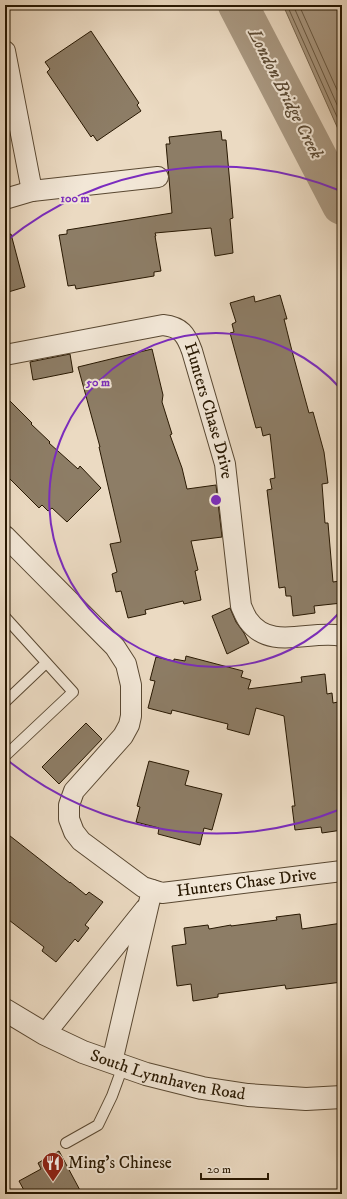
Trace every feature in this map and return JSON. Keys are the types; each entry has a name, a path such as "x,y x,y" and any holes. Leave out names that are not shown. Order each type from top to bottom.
{"street":[{"path":"5,54 32,192"},
{"path":"5,198 32,192 158,177"},
{"name":"Hunters Chase Drive","path":"5,355 163,325 172,326 183,333 188,338 192,350 225,464 241,606 247,620 257,630 270,636 284,637 333,634 342,636"},
{"name":"Hunters Chase Drive","path":"5,536 115,647 126,664 131,685 131,716 129,725 123,736 74,791 69,804 69,819 74,832 81,841 143,887 150,897 162,893 342,871"},
{"path":"45,1034 150,897"},
{"path":"118,1064 150,897"},
{"name":"South Lynnhaven Road","path":"5,1010 45,1034 83,1052 146,1074 202,1088 248,1095 306,1100 342,1097"}],"lane":[{"path":"5,617 73,692 5,756"},
{"path":"5,702 46,663"},
{"path":"66,1143 98,1125 112,1096 118,1064"}],"water":[{"path":"283,5 335,5 342,19 342,138"}],"building":[{"path":"91,31 139,103 137,105 141,111 97,141 93,135 91,137 47,72 50,69 45,62"},
{"path":"221,131 222,140 226,140 233,218 230,219 233,253 215,256 211,228 155,233 161,271 154,272 154,276 76,289 75,285 68,286 59,235 67,234 67,230 172,213 166,144 170,144 169,137"},
{"path":"11,234 25,287 5,293 5,235"},
{"path":"280,295 287,319 284,319 309,413 313,412 324,452 328,483 322,484 325,523 328,523 333,582 340,581 342,603 314,606 315,613 293,616 291,596 286,596 285,587 279,588 267,490 272,489 270,479 275,478 270,434 263,436 261,427 256,428 230,333 234,332 232,324 236,322 230,303 254,296 255,302"},
{"path":"152,349 163,395 162,402 172,434 170,435 182,468 187,489 216,485 222,537 191,541 198,570 195,571 201,600 184,604 183,601 145,610 146,614 128,618 121,591 116,592 112,574 117,572 110,544 121,542 100,447 78,367"},
{"path":"70,354 73,372 33,380 30,362"},
{"path":"5,396 50,442 49,443 78,469 80,466 101,488 67,522 52,508 48,511 42,505 39,508 5,474"},
{"path":"230,608 236,622 249,643 227,654 212,616"},
{"path":"186,656 243,671 241,677 251,680 248,689 302,682 301,677 325,674 327,694 332,693 333,703 338,702 342,736 342,830 322,833 321,827 295,830 292,806 295,806 284,716 256,708 249,735 227,729 228,724 172,710 171,714 148,708 155,681 150,680 156,657 174,661 174,659 185,661"},
{"path":"86,723 102,739 59,784 42,767"},
{"path":"149,761 189,771 185,785 222,794 212,830 204,828 200,845 158,834 159,828 136,822 140,807 137,806"},
{"path":"5,832 86,895 89,892 103,902 85,925 89,928 78,942 75,939 56,962 42,951 44,947 5,917"},
{"path":"300,914 302,929 342,923 342,982 286,989 285,985 218,994 218,997 193,1001 191,984 177,986 172,946 186,944 184,928 208,925 209,929 277,920 276,917"},
{"path":"59,1151 82,1194 26,1194 19,1181 41,1169 38,1163"}],"waterway":[{"name":"London Bridge Creek","path":"238,5 342,205"}],"place":[{"name":"Ming's Chinese","path":"53,1182"}]}
